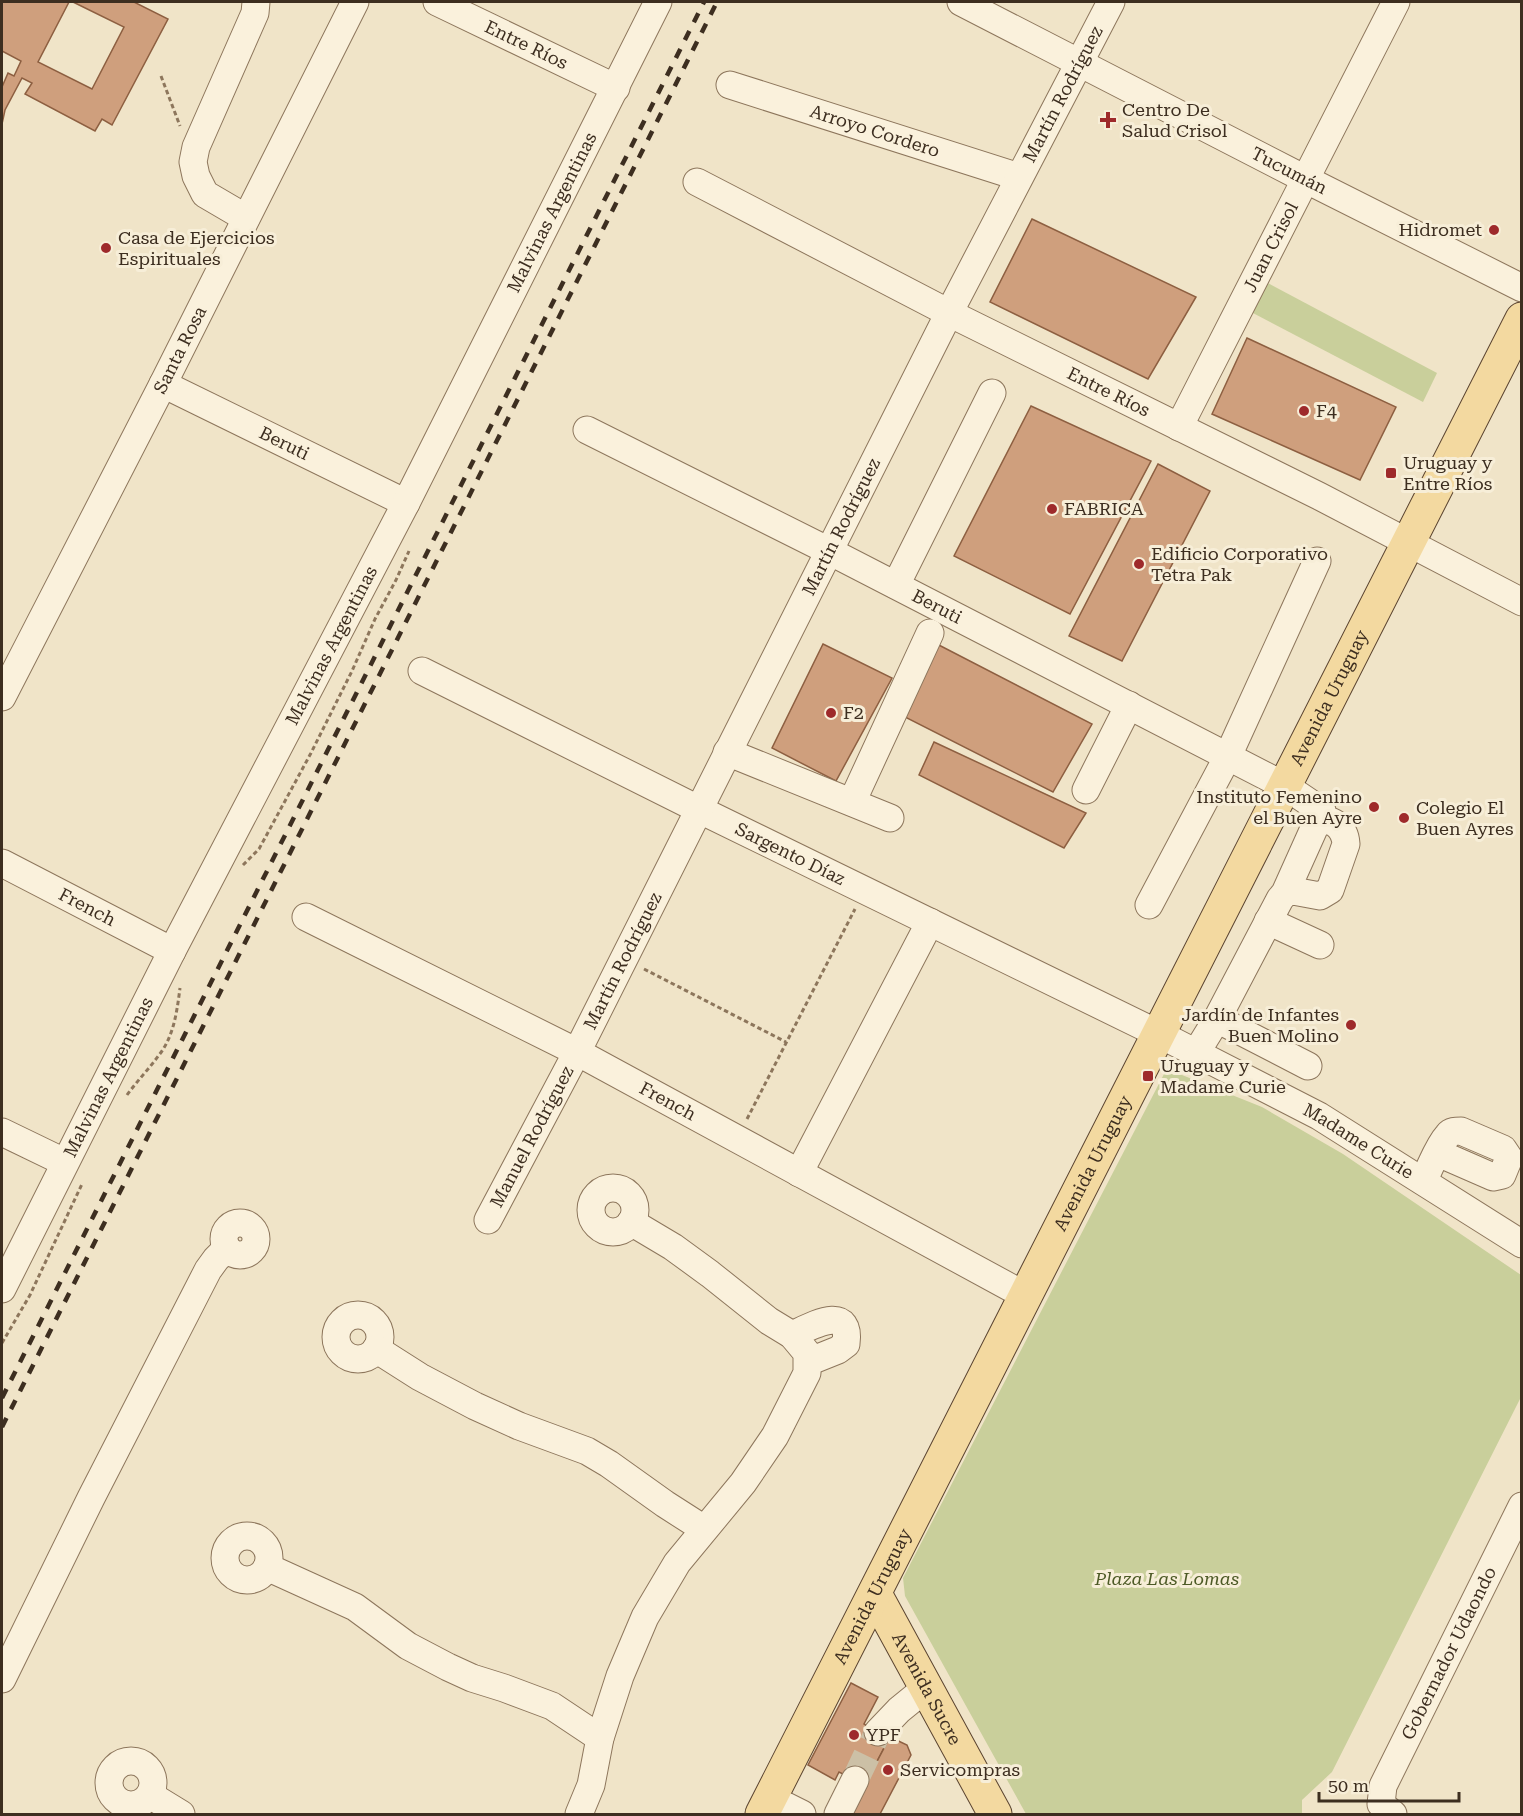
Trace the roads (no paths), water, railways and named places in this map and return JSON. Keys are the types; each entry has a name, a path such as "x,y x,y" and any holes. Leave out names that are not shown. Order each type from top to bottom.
{"main road":[{"name":"Avenida Uruguay","path":"766,1807 1521,319"},
{"name":"Avenida Sucre","path":"875,1594 995,1815"}],"street":[{"path":"246,219 205,194 196,176 193,162 196,147 255,13 256,2"},
{"name":"Santa Rosa","path":"2,697 356,2"},
{"name":"Entre Ríos","path":"437,2 616,88"},
{"name":"Malvinas Argentinas","path":"2,1289 172,951 406,503 658,2"},
{"name":"Tucumán","path":"961,2 1521,288"},
{"name":"Martín Rodríguez","path":"577,1052 949,313 1111,2"},
{"name":"Juan Crisol","path":"1179,427 1396,2"},
{"name":"Arroyo Cordero","path":"730,85 1019,177"},
{"name":"Entre Ríos","path":"697,182 949,313 1179,427 1521,602"},
{"name":"Beruti","path":"163,384 406,503"},
{"path":"896,585 993,393"},
{"name":"Beruti","path":"587,430 829,550 1285,786 1322,811 1321,820"},
{"path":"1149,905 1228,756 1317,561"},
{"path":"852,802 930,633"},
{"name":"Sargento Díaz","path":"422,672 1159,1034"},
{"path":"1086,790 1129,705"},
{"path":"727,752 890,818"},
{"path":"1196,1053 1280,899 1286,893 1316,824 1321,820 1329,820 1341,827 1346,837 1346,844 1330,890 1320,896 1293,891 1286,893"},
{"name":"French","path":"2,864 172,951"},
{"name":"French","path":"306,917 577,1052 1026,1296"},
{"path":"1268,921 1320,945"},
{"path":"799,1173 930,922"},
{"path":"1216,1019 1308,1066"},
{"name":"Madame Curie","path":"1159,1034 1319,1116 1521,1244"},
{"name":"Manuel Rodríguez","path":"488,1220 577,1052"},
{"path":"2,1132 64,1162"},
{"path":"1423,1182 1438,1153"},
{"path":"579,1815 591,1785 600,1738 620,1676 645,1617 677,1563 744,1483 775,1436 807,1373 808,1362 807,1353 792,1335 769,1322 673,1247 631,1222"},
{"path":"2,1679 91,1498 208,1270 227,1248"},
{"path":"792,1335 823,1321 840,1322 845,1329 846,1344 838,1350 808,1362"},
{"path":"376,1349 420,1377 475,1406 519,1426 587,1451 704,1529"},
{"name":"Gobernador Udaondo","path":"1387,1809 1383,1786 1521,1506"},
{"path":"267,1567 355,1607 408,1646 448,1667 472,1678 552,1706 600,1738"},
{"path":"878,1732 899,1710 926,1688"},
{"path":"838,1815 855,1780"},
{"path":"150,1795 181,1815"},
{"path":"766,1807 802,1815"}],"tunnel":[{"path":"855,1780 878,1732"}],"railway":[{"path":"2,1398 704,2"},
{"path":"2,1427 717,2"}],"place":[{"name":"Centro De Salud Crisol","path":"1108,120"},
{"name":"Hidromet","path":"1494,230"},
{"name":"Casa de Ejercicios Espirituales","path":"106,248"},
{"name":"F4","path":"1304,411"},
{"name":"Uruguay y Entre Ríos","path":"1391,473"},
{"name":"FABRICA","path":"1052,509"},
{"name":"Edificio Corporativo Tetra Pak","path":"1139,564"},
{"name":"F2","path":"831,713"},
{"name":"Instituto Femenino el Buen Ayre","path":"1374,807"},
{"name":"Colegio El Buen Ayres","path":"1404,818"},
{"name":"Jardín de Infantes Buen Molino","path":"1351,1025"},
{"name":"Uruguay y Madame Curie","path":"1148,1076"},
{"name":"YPF","path":"854,1735"},
{"name":"Servicompras","path":"888,1770"}],"park label":[{"name":"Plaza Las Lomas","path":"1167,1579"}]}
